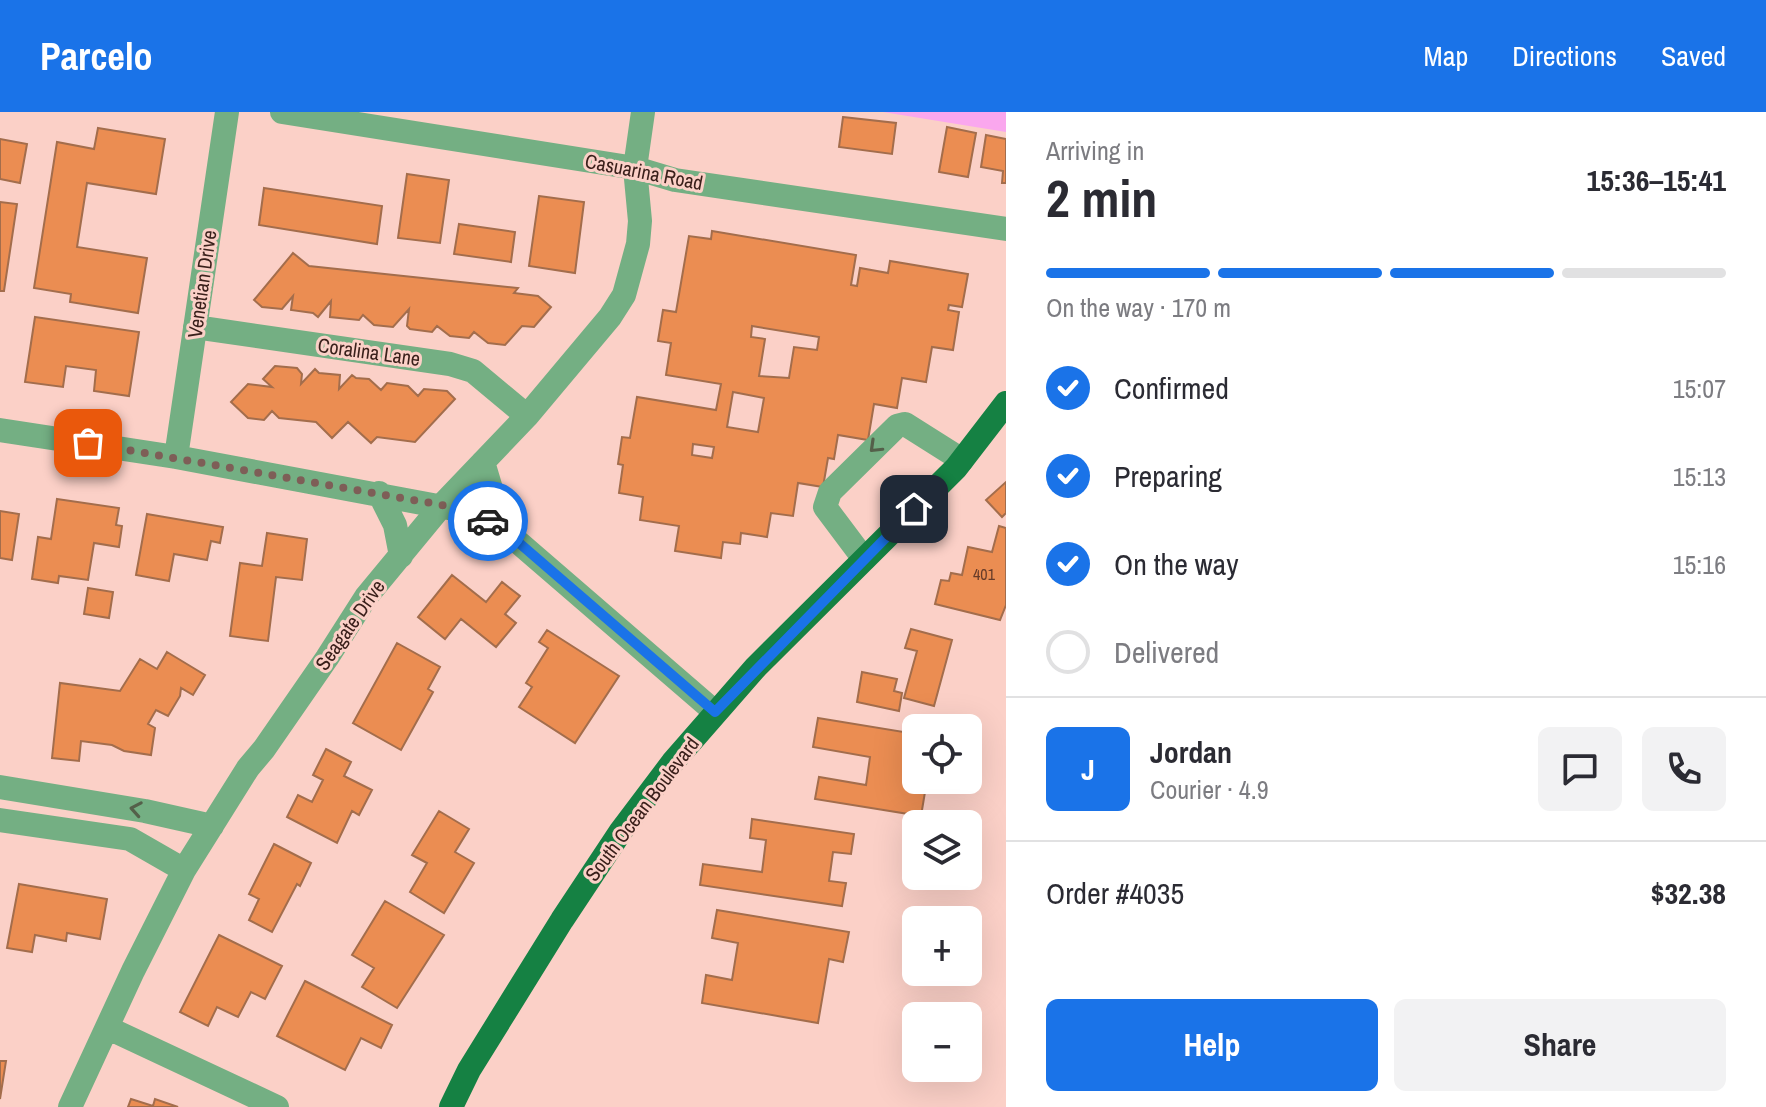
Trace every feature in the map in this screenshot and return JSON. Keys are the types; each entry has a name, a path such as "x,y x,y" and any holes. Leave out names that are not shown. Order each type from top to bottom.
{"main road":[{"name":"South Ocean Boulevard","path":"451,1107 469,1070 621,831 673,762 715,712 962,460 1006,403"}],"street":[{"name":"Venetian Drive","path":"176,457 227,112"},
{"name":"Casuarina Road","path":"282,112 635,168 675,180 1006,229"},
{"name":"Seagate Drive","path":"70,1107 184,870 248,768 318,671 366,597 442,505 527,416 610,317 624,295 638,244 640,221 635,168 643,112"},
{"name":"Coralina Lane","path":"195,327 450,364 473,371 527,416"},
{"path":"864,559 825,507 830,492 897,426 905,424 962,460"},
{"path":"0,430 176,457 470,512 503,529 715,712"},
{"path":"483,462 503,529"},
{"path":"379,493 395,525 401,556"},
{"path":"0,787 145,811 212,826"},
{"path":"0,820 130,839 184,870"},
{"path":"108,1028 277,1107"}],"shaded area":[{"path":"883,112 1006,112 1006,132"}],"building":[{"path":"843,117 896,123 892,154 839,147"},
{"path":"947,127 976,133 968,177 939,172"},
{"path":"98,128 165,139 156,194 87,183 77,247 147,258 138,313 70,302 71,294 34,288 57,142 94,149"},
{"path":"986,135 1006,139 1006,183 1002,183 1003,171 981,167"},
{"path":"0,139 27,144 20,183 0,179"},
{"path":"407,174 449,180 440,243 398,238"},
{"path":"264,188 382,206 377,244 259,225"},
{"path":"539,196 584,202 575,273 529,266"},
{"path":"0,202 17,204 4,291 0,291"},
{"path":"459,224 515,232 511,262 454,254"},
{"path":"712,231 856,255 851,285 857,286 860,268 888,273 890,261 968,274 962,307 949,305 948,310 959,312 953,350 932,347 926,382 902,378 897,408 874,404 868,440 838,435 834,459 828,458 823,487 798,483 793,516 771,513 767,537 741,533 740,544 723,542 721,558 675,551 679,526 640,520 643,497 619,493 623,465 618,464 622,437 630,438 637,397 716,410 721,384 666,375 671,343 658,341 663,310 676,312 689,236 711,239","holes":["752,326 819,337 817,350 794,347 789,378 759,376 765,339 751,337","733,392 764,398 758,432 727,427","693,444 714,447 712,458 692,455"]},
{"path":"293,253 309,266 518,288 514,293 538,296 551,307 534,327 522,326 505,345 488,343 474,332 469,338 450,336 437,326 432,332 410,329 407,326 409,309 393,327 374,325 363,315 359,320 330,317 331,301 318,317 313,313 291,310 293,296 282,309 262,307 254,300"},
{"path":"35,317 139,332 129,396 94,391 96,370 66,366 63,387 25,382"},
{"path":"275,366 297,368 302,374 301,384 315,369 319,373 340,375 339,389 352,375 369,379 381,390 387,383 408,386 418,396 424,389 447,391 455,399 415,442 377,437 371,443 348,422 332,438 316,422 279,418 272,411 264,420 248,418 231,402 248,384 272,387 263,379"},
{"path":"1006,482 1006,513 1002,517 986,500"},
{"path":"57,499 119,508 116,525 122,526 119,547 94,543 88,580 59,576 58,583 32,579 38,537 51,539"},
{"path":"0,511 19,514 12,560 0,558"},
{"path":"147,514 223,527 220,543 211,541 207,560 174,554 169,581 136,575"},
{"path":"999,526 1006,528 1006,605 1000,620 935,604 941,580 949,581 951,573 962,575 968,547 992,552"},
{"path":"267,533 307,539 302,580 276,577 268,641 230,636 240,563 262,566"},
{"path":"452,575 486,602 502,582 520,596 505,614 516,623 496,647 461,619 445,639 418,617"},
{"path":"88,588 113,592 109,618 84,614"},
{"path":"911,629 952,640 934,706 904,698 917,651 905,648"},
{"path":"547,630 619,676 575,743 519,707 532,687 526,683 548,648 539,642"},
{"path":"397,643 440,667 428,689 433,692 401,750 353,723"},
{"path":"167,652 205,675 193,695 181,688 180,696 168,716 156,710 148,724 155,728 151,755 81,741 79,761 52,758 60,683 120,691 140,659 157,669"},
{"path":"862,672 897,679 894,691 902,693 899,711 857,702"},
{"path":"818,718 902,732 902,794 925,794 922,810 902,810 902,813 815,799 819,777 866,785 870,757 813,747"},
{"path":"326,749 351,762 344,776 372,790 359,815 352,811 337,843 287,817 298,795 312,802 323,780 313,775"},
{"path":"439,811 469,829 455,852 474,863 444,913 410,892 427,863 412,855"},
{"path":"752,819 854,834 851,854 833,852 829,881 846,883 842,906 700,885 703,864 762,872 766,840 750,838"},
{"path":"274,844 311,863 272,932 249,920 259,899 249,894"},
{"path":"19,884 107,899 100,939 67,933 66,941 35,935 32,952 7,948"},
{"path":"385,901 444,935 397,1008 362,987 374,968 352,955"},
{"path":"717,910 849,932 843,962 829,959 818,1023 702,1003 706,975 732,980 738,943 712,938"},
{"path":"219,935 282,966 265,999 251,992 238,1017 217,1007 208,1026 180,1012"},
{"path":"305,981 392,1025 381,1048 361,1038 345,1070 277,1036"},
{"path":"0,1061 6,1061 0,1099"},
{"path":"131,1099 153,1106 155,1099 178,1107 128,1107"}],"way so far":[{"path":"88,443 442,505 470,512 488,521"}],"route":[{"path":"488,521 503,529 715,712 914,509"}]}
